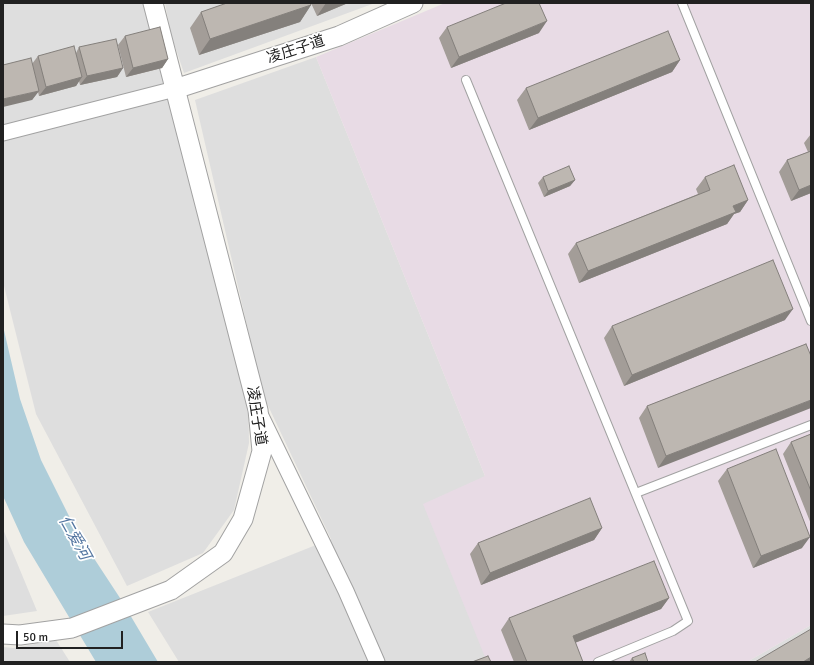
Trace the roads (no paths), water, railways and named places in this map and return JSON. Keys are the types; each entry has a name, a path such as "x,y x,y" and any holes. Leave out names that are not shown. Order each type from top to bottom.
{"street":[{"name":"凌庄子道","path":"3,634 20,635 72,628 172,590 223,553 243,519 262,451 258,410 153,3"},
{"name":"凌庄子道","path":"175,89 339,36 413,3"},
{"path":"3,133 175,89"},
{"path":"258,410 346,591 377,662"}],"lane":[{"path":"682,3 811,321"},
{"path":"466,80 688,621 672,631 598,662"},
{"path":"636,493 811,425"}],"water":[{"name":"仁爱河","path":"3,326 20,399 41,460 78,534 120,598 158,662 96,662 24,542 3,496"}]}
